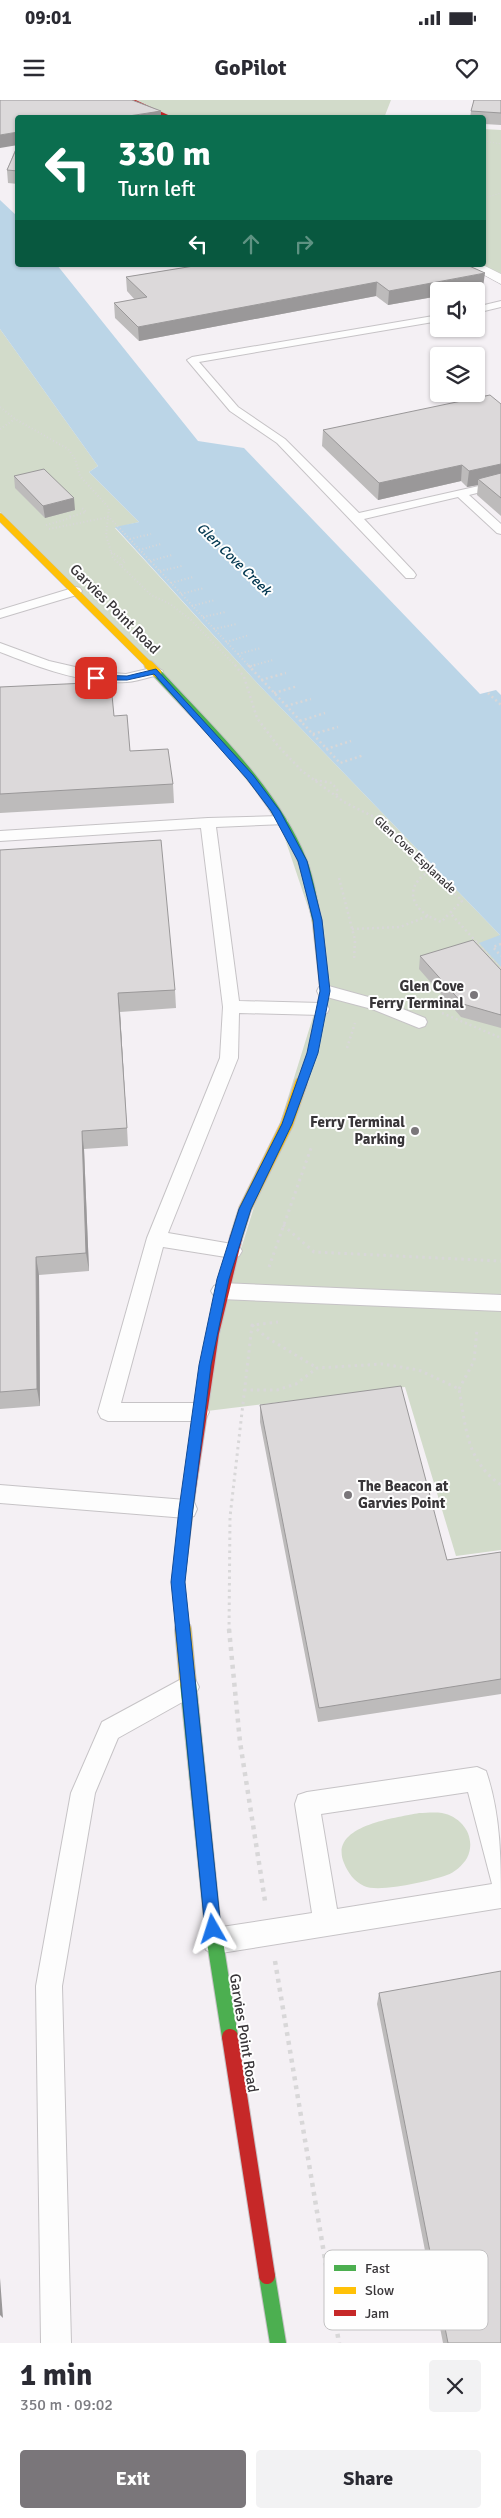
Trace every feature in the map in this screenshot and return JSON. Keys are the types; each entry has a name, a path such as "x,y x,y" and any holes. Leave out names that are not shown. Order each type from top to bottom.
{"street":[{"path":"130,100 162,115"},
{"path":"477,267 501,280"},
{"name":"Garvies Point Road","path":"0,517 156,671 250,777 281,821 302,861 317,920 325,991 312,1053 287,1124 245,1209 221,1291 205,1365 198,1412 178,1582 187,1687 215,1941 278,2343"}],"lane":[{"path":"485,308 501,304"},
{"path":"410,575 281,441 234,409 192,360 430,320"},
{"path":"356,517 501,484"},
{"path":"460,493 501,530"},
{"path":"0,614 76,591"},
{"path":"0,647 21,656 96,678 127,678 156,671"},
{"path":"0,836 208,823 281,821"},
{"path":"198,1412 108,1412 156,1238 229,1058 231,1007 208,823"},
{"path":"325,991 377,1006 419,1022"},
{"path":"231,1007 321,1009"},
{"path":"156,1238 232,1251"},
{"path":"221,1291 501,1303"},
{"path":"0,1494 186,1509"},
{"path":"56,2343 49,1986 83,1792 110,1730 187,1687"},
{"path":"328,1924 307,1804 477,1778 501,1876"},
{"path":"215,1941 501,1895"}],"path":[{"path":"486,141 501,144"},
{"path":"486,197 501,193"},
{"path":"0,407 15,419 59,442 68,450 75,459 80,476 109,508 109,517 340,763 364,755"},
{"path":"0,430 15,419"},
{"path":"70,517 86,512 82,508"},
{"path":"41,531 109,517"},
{"name":"Glen Cove Esplanade","path":"109,517 106,535 110,552 120,567 151,595 170,604 191,620 236,666 244,677 247,692 257,718 290,760 336,797 380,820 462,901 450,913 501,969"},
{"path":"130,539 151,534"},
{"path":"140,550 161,544"},
{"path":"110,552 124,558 120,567"},
{"path":"150,560 172,555"},
{"path":"160,571 182,566"},
{"path":"170,583 193,577"},
{"path":"182,594 204,588"},
{"path":"192,606 215,600"},
{"path":"203,617 226,612"},
{"path":"214,629 237,624"},
{"path":"226,642 249,635"},
{"path":"238,654 261,648"},
{"path":"249,667 273,660"},
{"path":"261,680 286,673"},
{"path":"274,693 298,686"},
{"path":"488,692 501,705"},
{"path":"286,706 312,699"},
{"path":"300,720 326,713"},
{"path":"313,734 338,727"},
{"path":"326,749 351,741"},
{"path":"314,780 327,780 333,783 338,791 336,797"},
{"path":"432,870 418,878 412,890 415,905 421,912 441,922 450,913"},
{"path":"352,929 393,930 416,924 428,916"},
{"path":"501,944 493,947 501,956"},
{"path":"282,1225 314,1252 501,1261"},
{"path":"252,1325 281,1322"},
{"path":"252,1325 266,1337 317,1368"},
{"path":"252,1325 231,1487 228,1582 232,1685 270,1932 324,2254"},
{"path":"468,1329 477,1329 477,1348 469,1376 459,1389 466,1440 485,1472 501,1484"},
{"path":"244,1390 277,1390 296,1384 317,1368 356,1364 400,1366 419,1370 459,1389"},
{"path":"337,2330 339,2343"}],"green space":[{"path":"128,100 391,100 385,115 161,115"},
{"path":"486,129 501,130 501,279 476,267 486,267"},
{"path":"0,329 98,466 89,472 139,522 115,528 259,685 501,936 501,1550 456,1556 405,1387 199,1412 205,1365 321,991 318,937 278,818 138,650 0,512"},
{"path":"419,1813 450,1815 462,1824 469,1836 470,1850 461,1866 447,1875 392,1887 371,1888 360,1884 354,1879 344,1863 342,1850 346,1840 355,1832 367,1826"}],"water":[{"name":"Glen Cove Creek","path":"0,200 15,214 15,267 59,267 198,441 244,448 480,694 496,690 501,695 501,967 479,943 500,935 259,685 115,527 139,522 89,472 98,466 0,329"}],"building":[{"path":"0,100 132,100 161,111 135,115 15,115 15,132 0,135"},
{"path":"474,100 501,100 501,113 471,111"},
{"path":"15,152 15,171 7,170"},
{"path":"188,267 472,267 485,273 389,291 377,282 138,327 114,303 147,297 126,277"},
{"path":"490,395 501,404 501,464 469,471 462,465 379,483 323,430 457,402 485,402 485,396"},
{"path":"44,469 74,498 43,506 14,476"},
{"path":"501,473 501,498 478,479"},
{"path":"108,682 109,695 112,695 114,716 127,715 130,751 168,749 173,784 0,794 0,687"},
{"path":"161,840 175,990 118,993 127,1128 82,1131 86,1253 36,1257 37,1389 0,1392 0,850"},
{"name":"Glen Cove Ferry Terminal","path":"473,940 501,970 501,1015 463,1004 420,956"},
{"name":"The Beacon at Garvies Point","path":"401,1386 447,1560 501,1552 501,1679 319,1708 260,1405"},
{"path":"501,1971 501,2343 448,2343 445,2330 488,2330 488,2250 430,2250 379,1993"}],"traffic: fast":[{"path":"157,673 237,761 274,809 302,860 317,920"},
{"path":"188,1683 213,1929 230,2037"},
{"path":"267,2276 278,2343"}],"traffic: slow":[{"path":"0,517 157,673"},
{"path":"236,1238 245,1209 287,1124 312,1053 325,991 317,920"},
{"path":"188,1683 178,1582 189,1494"}],"traffic: jam":[{"path":"129,100 162,115"},
{"path":"189,1494 213,1333 219,1301 236,1238"},
{"path":"230,2037 267,2276"}],"place":[{"name":"Glen Cove Ferry Terminal","path":"474,995"},
{"name":"Ferry Terminal Parking","path":"415,1131"},
{"name":"The Beacon at Garvies Point","path":"348,1495"}],"route":[{"path":"96,678 127,678 156,671 250,777 275,811 302,861 317,920 323,967 325,991 312,1053 287,1124 245,1209 223,1279 205,1365 186,1509 178,1582 187,1687 213,1929"}]}
